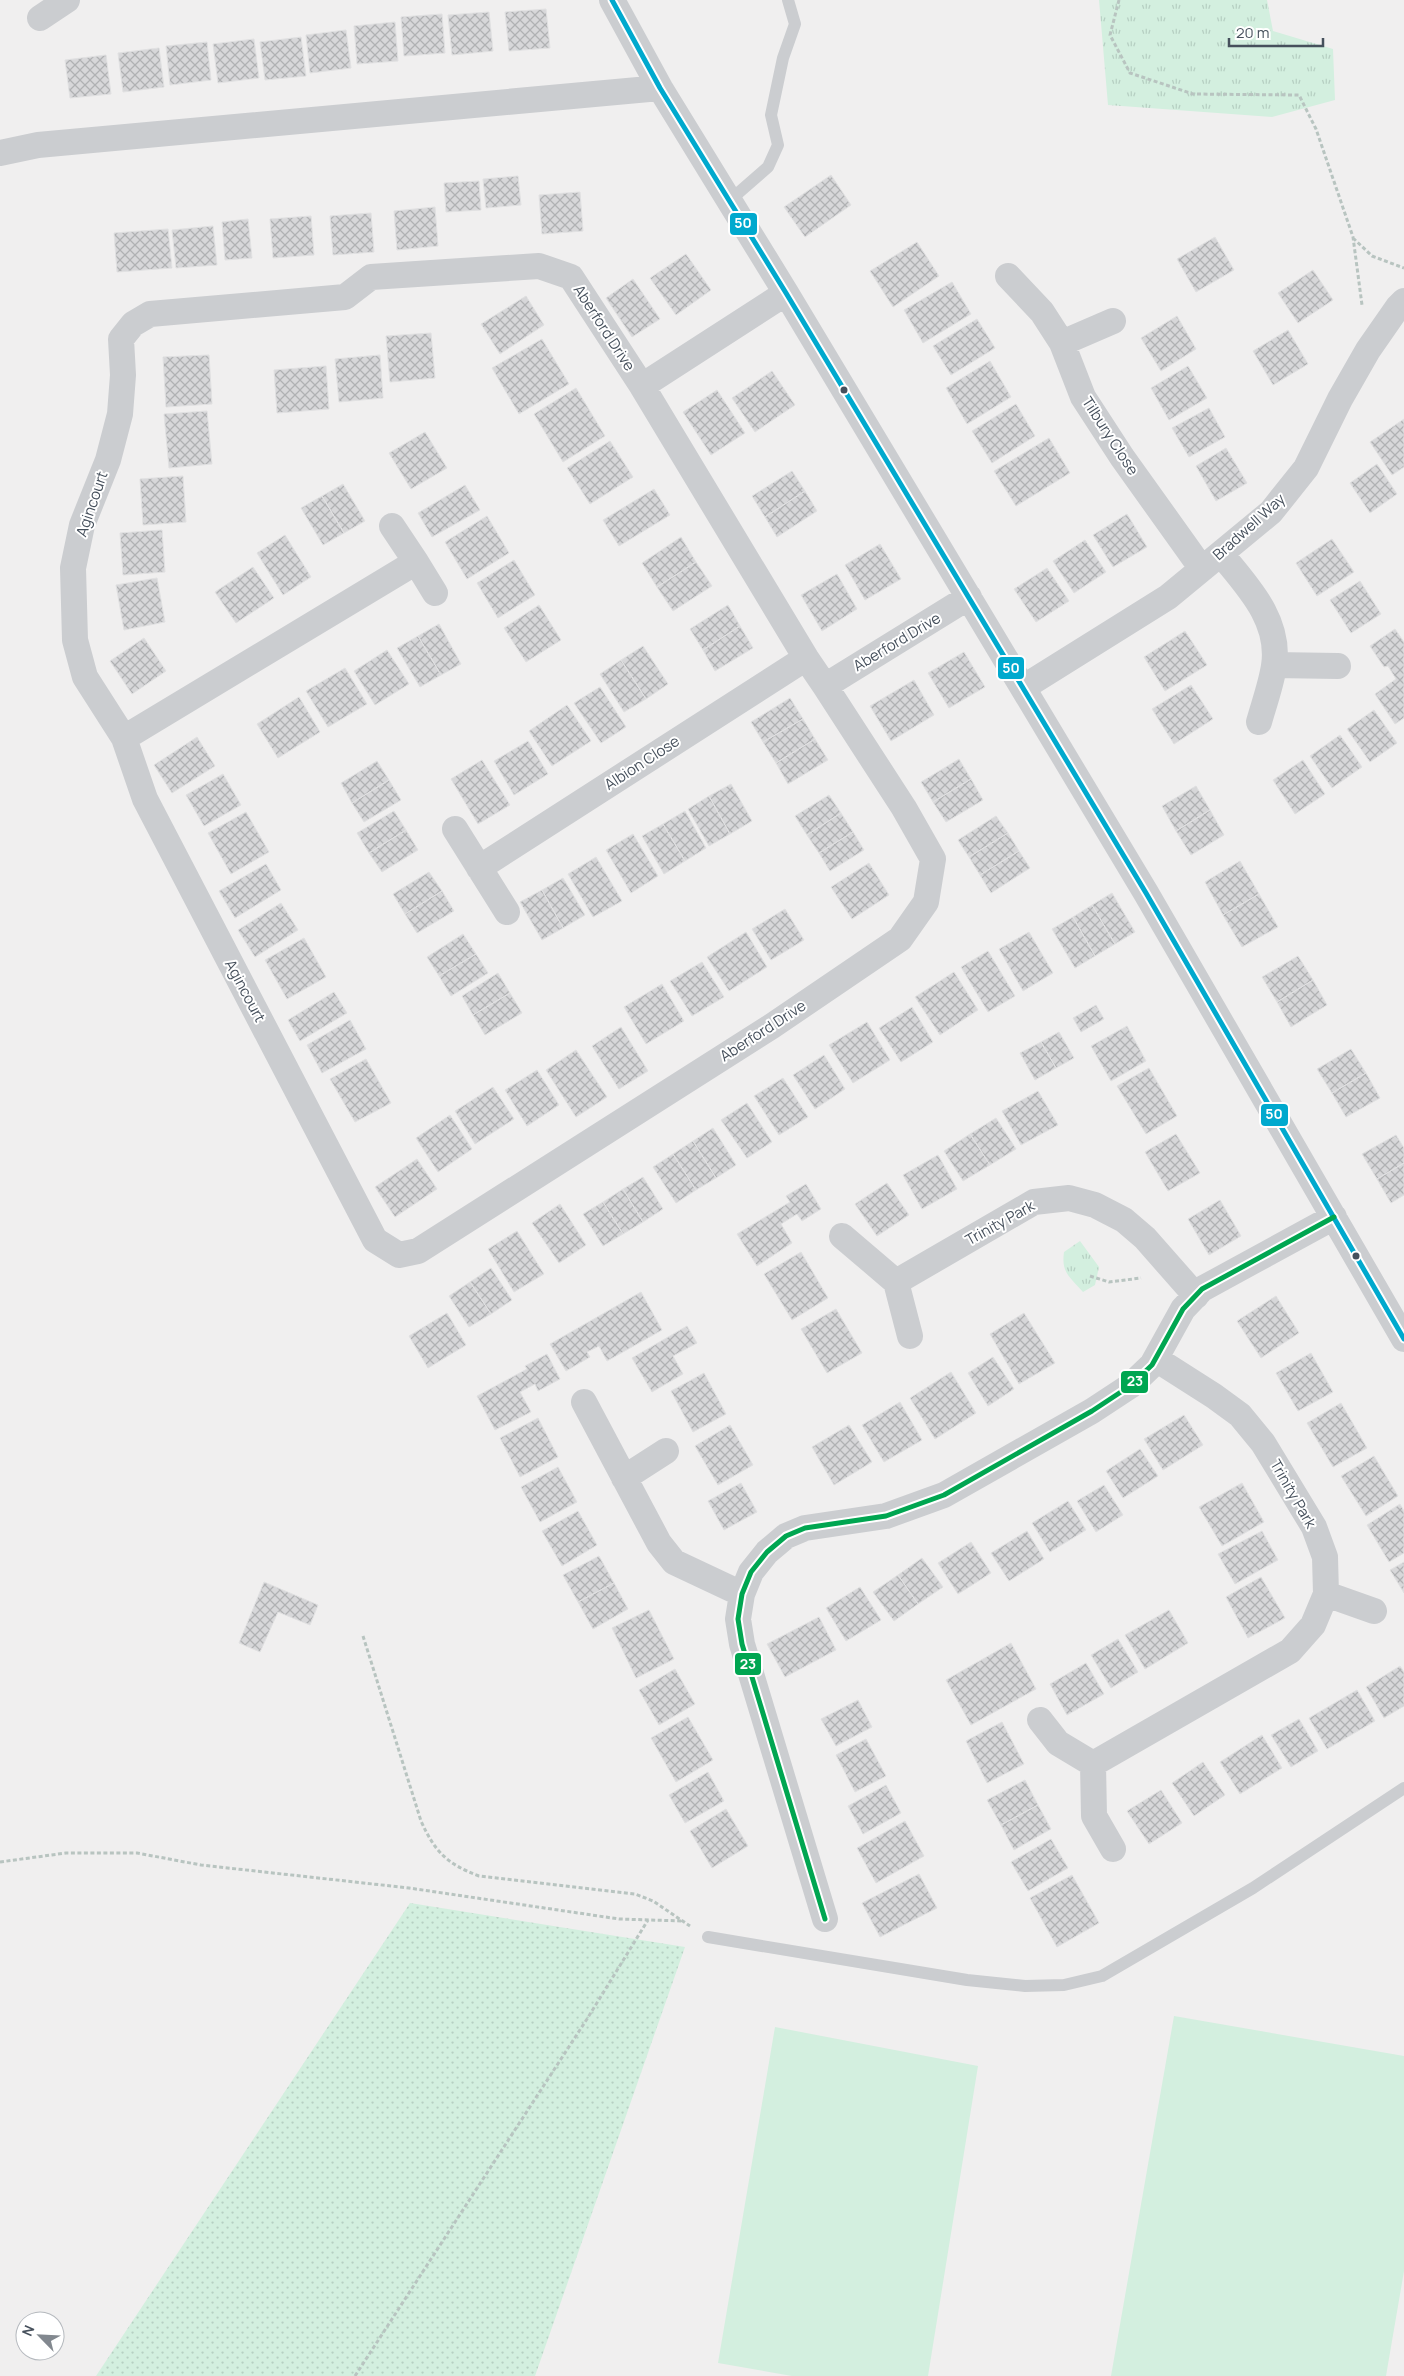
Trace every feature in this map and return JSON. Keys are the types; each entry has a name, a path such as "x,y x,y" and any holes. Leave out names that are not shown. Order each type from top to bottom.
{"street":[{"path":"40,18 67,0"},
{"path":"612,0 660,88 1024,687 1146,893 1404,1339"},
{"path":"0,153 48,144 660,88"},
{"name":"Aberford Drive","path":"133,324 150,314 345,297 372,277 539,266 571,277 642,386 806,658 904,808 932,859 926,902 900,939 772,1026 418,1251 399,1255 375,1240"},
{"name":"Tilbury Close","path":"1008,276 1042,312 1062,343 1083,397 1122,457 1211,561 1258,599 1268,620 1273,639 1274,664 1259,722"},
{"path":"642,386 786,293"},
{"name":"Bradwell Way","path":"1024,687 1168,597 1271,512 1290,492 1306,468 1340,399 1368,350 1404,301"},
{"path":"1062,343 1113,321"},
{"name":"Agincourt","path":"133,324 121,339 123,375 120,414 108,460 82,525 73,568 75,640 85,677 124,738 145,798 375,1240"},
{"path":"392,526 436,593"},
{"path":"124,738 416,562"},
{"name":"Aberford Drive","path":"825,686 970,598"},
{"name":"Albion Close","path":"479,868 806,658"},
{"path":"1274,664 1338,666"},
{"path":"455,829 507,912"},
{"name":"Trinity Park","path":"896,1282 1034,1202 1069,1198 1096,1205 1124,1220 1165,1261 1196,1296"},
{"path":"825,1919 742,1644 738,1619 742,1594 751,1572 767,1552 786,1536 805,1528 886,1516 944,1496 1099,1406 1130,1386 1152,1365 1183,1309 1202,1290 1334,1217"},
{"path":"842,1236 896,1282 910,1336"},
{"name":"Trinity Park","path":"1092,1764 1290,1651 1313,1625 1326,1594 1325,1557 1314,1527 1263,1443 1240,1415 1156,1359"},
{"path":"584,1402 659,1543 674,1562 742,1594"},
{"path":"624,1478 666,1451"},
{"path":"1326,1594 1374,1611"},
{"path":"1040,1720 1058,1743 1092,1764 1094,1816 1113,1849"}],"lane":[{"path":"729,200 768,167 778,145 771,114 783,58 795,24 788,0"},
{"path":"708,1937 967,1980 1026,1986 1064,1985 1102,1976 1236,1898 1404,1788"}],"path":[{"path":"1119,0 1110,36 1130,73 1193,94 1299,95 1316,129 1353,237 1368,350"},
{"path":"1353,237 1372,256 1404,268"},
{"path":"1090,1276 1109,1282 1141,1278 1165,1261"},
{"path":"363,1636 421,1821 430,1841 443,1858 462,1870 479,1876 635,1894 653,1901 708,1937"},
{"path":"0,1862 66,1853 137,1853 202,1865 409,1888 619,1919 683,1921"},
{"path":"355,2376 587,2018 648,1920"}],"green space":[{"path":"1099,0 1267,0 1273,31 1333,49 1335,100 1272,117 1108,105"},
{"path":"1080,1241 1099,1267 1095,1285 1083,1292 1067,1274 1063,1259 1064,1252"},
{"path":"410,1903 685,1947 535,2376 96,2376"},
{"path":"1174,2016 1404,2056 1404,2271 1386,2376 1111,2376"},
{"path":"775,2027 978,2066 928,2376 792,2376 718,2363"}],"building":[{"path":"546,9 550,48 509,51 505,12"},
{"path":"489,12 493,51 452,55 448,15"},
{"path":"442,14 445,53 404,56 401,17"},
{"path":"395,22 398,61 357,64 354,26"},
{"path":"346,30 351,68 310,73 306,35"},
{"path":"301,37 306,76 265,80 260,42"},
{"path":"254,39 259,78 218,83 213,44"},
{"path":"207,42 211,80 170,85 166,46"},
{"path":"159,48 164,87 123,92 118,53"},
{"path":"106,55 111,94 70,98 65,60"},
{"path":"831,175 851,205 805,237 784,207"},
{"path":"518,176 521,205 486,208 483,179"},
{"path":"479,181 481,210 446,212 444,183"},
{"path":"580,192 583,231 542,234 539,195"},
{"path":"435,207 438,246 397,250 394,211"},
{"path":"371,213 374,252 333,255 330,216"},
{"path":"311,216 314,255 273,258 270,219"},
{"path":"248,219 252,258 225,260 222,222"},
{"path":"213,226 217,265 176,268 172,230"},
{"path":"168,229 172,268 117,272 114,233"},
{"path":"1215,237 1234,270 1196,292 1177,259"},
{"path":"917,242 939,276 893,307 870,271"},
{"path":"686,254 711,290 676,315 650,278"},
{"path":"1313,270 1333,300 1298,323 1278,293"},
{"path":"633,279 660,319 632,337 606,298"},
{"path":"952,282 971,314 923,343 904,310"},
{"path":"526,296 544,325 500,354 481,324"},
{"path":"1177,316 1196,349 1161,371 1141,338"},
{"path":"977,319 995,348 951,375 933,346"},
{"path":"1288,330 1308,364 1273,385 1253,351"},
{"path":"431,333 435,378 390,382 386,336"},
{"path":"542,339 569,384 519,414 492,368"},
{"path":"209,355 212,404 166,407 163,357"},
{"path":"380,355 383,398 339,402 335,359"},
{"path":"990,361 1011,397 967,424 946,388"},
{"path":"326,366 329,409 277,413 274,370"},
{"path":"1188,366 1207,398 1169,420 1151,388"},
{"path":"772,371 795,405 755,432 732,398"},
{"path":"576,388 605,436 563,462 534,414"},
{"path":"717,390 745,433 711,455 683,412"},
{"path":"1016,404 1035,436 992,463 972,431"},
{"path":"1209,408 1225,437 1189,457 1172,428"},
{"path":"207,411 212,464 169,468 164,414"},
{"path":"1404,419 1404,467 1392,475 1370,442"},
{"path":"425,432 447,468 411,489 389,453"},
{"path":"1049,438 1070,473 1016,506 994,471"},
{"path":"610,441 633,477 590,504 567,468"},
{"path":"1226,448 1247,483 1216,501 1196,466"},
{"path":"1377,464 1397,494 1370,513 1350,483"},
{"path":"792,471 805,491 765,517 752,496"},
{"path":"183,476 186,522 143,525 140,479"},
{"path":"343,484 365,521 344,533 322,496"},
{"path":"465,485 480,510 432,537 418,513"},
{"path":"654,489 670,515 619,546 603,520"},
{"path":"805,491 817,511 777,537 765,517"},
{"path":"322,496 344,533 323,545 301,508"},
{"path":"1127,514 1147,547 1113,567 1093,535"},
{"path":"487,516 509,553 467,579 445,542"},
{"path":"162,530 165,572 123,575 120,533"},
{"path":"285,535 311,577 283,595 257,553"},
{"path":"681,537 696,562 657,587 642,563"},
{"path":"1332,539 1354,572 1317,596 1296,563"},
{"path":"1085,540 1106,572 1074,593 1053,561"},
{"path":"880,544 901,579 865,600 845,565"},
{"path":"514,560 535,595 498,618 477,583"},
{"path":"696,562 712,586 673,611 657,587"},
{"path":"253,567 274,598 236,623 215,592"},
{"path":"1047,568 1069,601 1036,622 1014,589"},
{"path":"837,574 857,609 822,631 801,595"},
{"path":"157,578 165,622 124,630 116,585"},
{"path":"1360,581 1381,614 1351,633 1330,600"},
{"path":"539,605 561,640 526,662 504,628"},
{"path":"728,605 740,626 703,650 690,629"},
{"path":"439,624 461,664 441,675 418,636"},
{"path":"740,626 753,648 715,671 703,650"},
{"path":"1395,629 1404,642 1404,718 1395,724 1375,694 1396,679 1388,666 1384,667 1370,646"},
{"path":"1185,631 1207,665 1165,691 1144,657"},
{"path":"418,636 441,675 420,687 397,648"},
{"path":"144,638 166,671 132,694 110,661"},
{"path":"643,646 668,684 646,699 621,660"},
{"path":"387,650 409,684 375,705 354,671"},
{"path":"964,652 985,687 949,708 928,673"},
{"path":"621,660 646,699 624,712 600,674"},
{"path":"345,668 367,704 328,727 306,691"},
{"path":"914,680 934,715 891,741 870,706"},
{"path":"1191,685 1213,719 1174,744 1152,709"},
{"path":"600,687 626,727 601,743 574,703"},
{"path":"299,697 320,732 278,758 257,724"},
{"path":"790,698 803,719 763,742 751,722"},
{"path":"567,705 591,741 552,766 529,731"},
{"path":"1374,710 1397,743 1370,762 1347,729"},
{"path":"803,719 815,739 776,763 763,742"},
{"path":"1340,735 1362,767 1332,788 1310,756"},
{"path":"197,737 215,766 172,793 154,765"},
{"path":"815,739 828,760 788,784 776,763"},
{"path":"528,741 548,774 514,795 494,761"},
{"path":"959,759 971,779 933,802 921,782"},
{"path":"482,760 510,805 478,824 451,779"},
{"path":"1303,760 1325,794 1295,814 1273,780"},
{"path":"377,761 389,780 352,803 341,783"},
{"path":"223,774 241,805 204,826 186,795"},
{"path":"971,779 983,800 946,822 933,802"},
{"path":"389,780 401,800 364,822 352,803"},
{"path":"731,784 752,821 730,834 709,796"},
{"path":"1196,786 1210,810 1176,831 1162,806"},
{"path":"829,795 841,813 807,835 795,816"},
{"path":"709,796 730,834 709,846 688,809"},
{"path":"1210,810 1224,835 1191,855 1176,831"},
{"path":"394,811 406,830 369,853 357,833"},
{"path":"685,811 706,848 685,861 663,824"},
{"path":"246,812 269,852 231,874 208,833"},
{"path":"841,813 853,832 819,853 807,835"},
{"path":"996,816 1008,833 969,857 958,840"},
{"path":"663,824 685,861 664,874 642,836"},
{"path":"406,830 418,850 382,872 369,853"},
{"path":"853,832 864,850 830,871 819,853"},
{"path":"1008,833 1019,851 980,875 969,857"},
{"path":"633,834 658,876 631,893 606,850"},
{"path":"1019,851 1030,868 991,893 980,875"},
{"path":"596,857 622,901 593,917 568,874"},
{"path":"1240,861 1259,894 1223,915 1205,882"},
{"path":"869,863 889,895 852,919 831,887"},
{"path":"266,864 281,890 235,918 219,891"},
{"path":"429,872 442,891 405,914 393,894"},
{"path":"563,878 585,915 563,928 542,890"},
{"path":"542,890 563,928 542,940 520,902"},
{"path":"442,891 454,911 417,933 405,914"},
{"path":"1112,893 1135,932 1115,944 1092,905"},
{"path":"1259,894 1278,927 1242,947 1223,915"},
{"path":"281,903 298,930 255,957 238,930"},
{"path":"1092,905 1115,944 1095,956 1073,917"},
{"path":"785,909 804,940 771,960 752,929"},
{"path":"1073,917 1095,956 1075,968 1052,929"},
{"path":"746,932 767,967 729,991 707,957"},
{"path":"1029,932 1053,973 1023,991 999,949"},
{"path":"463,934 476,954 439,976 427,957"},
{"path":"304,938 326,977 287,999 265,960"},
{"path":"988,951 1015,996 988,1012 961,967"},
{"path":"476,954 488,973 451,996 439,976"},
{"path":"1298,956 1313,980 1277,1002 1262,977"},
{"path":"702,962 724,997 692,1016 670,981"},
{"path":"954,972 978,1010 940,1035 915,997"},
{"path":"498,973 510,993 473,1015 462,996"},
{"path":"1313,980 1327,1005 1291,1027 1277,1002"},
{"path":"662,984 684,1021 646,1044 624,1007"},
{"path":"334,992 347,1013 300,1041 288,1020"},
{"path":"510,993 522,1013 485,1035 473,1015"},
{"path":"1096,1005 1104,1019 1081,1032 1073,1018"},
{"path":"912,1007 933,1042 901,1062 879,1028"},
{"path":"350,1020 366,1049 322,1073 307,1045"},
{"path":"867,1022 890,1060 853,1083 829,1045"},
{"path":"1127,1026 1146,1061 1111,1081 1091,1046"},
{"path":"621,1027 648,1071 619,1089 592,1046"},
{"path":"1059,1032 1074,1058 1056,1068 1041,1042"},
{"path":"1041,1042 1056,1068 1035,1080 1020,1053"},
{"path":"1351,1049 1366,1073 1332,1093 1317,1069"},
{"path":"576,1050 607,1097 576,1117 546,1070"},
{"path":"824,1055 845,1089 815,1109 793,1075"},
{"path":"366,1059 391,1103 355,1122 330,1079"},
{"path":"1149,1068 1177,1116 1146,1134 1117,1086"},
{"path":"537,1070 559,1105 527,1126 505,1090"},
{"path":"1366,1073 1380,1098 1346,1117 1332,1093"},
{"path":"783,1078 808,1117 779,1135 754,1096"},
{"path":"493,1087 514,1119 475,1144 455,1111"},
{"path":"1038,1091 1058,1125 1021,1145 1002,1111"},
{"path":"747,1103 772,1142 747,1158 721,1120"},
{"path":"450,1115 472,1149 438,1172 416,1138"},
{"path":"996,1118 1016,1149 990,1165 970,1134"},
{"path":"713,1128 736,1165 716,1178 693,1141"},
{"path":"970,1134 990,1165 963,1181 944,1151"},
{"path":"1176,1134 1200,1173 1168,1191 1145,1152"},
{"path":"1396,1135 1404,1148 1404,1163 1377,1179 1362,1154"},
{"path":"693,1141 716,1178 696,1190 673,1154"},
{"path":"673,1154 696,1190 676,1203 653,1167"},
{"path":"938,1155 957,1189 922,1209 903,1175"},
{"path":"417,1159 437,1189 395,1217 375,1187"},
{"path":"1404,1163 1404,1195 1391,1203 1377,1179"},
{"path":"643,1177 663,1209 643,1222 623,1189"},
{"path":"887,1183 909,1215 877,1236 855,1204"},
{"path":"806,1184 821,1209 802,1221 797,1214 781,1224 792,1243 757,1266 737,1234 790,1202 786,1196"},
{"path":"623,1189 643,1222 623,1234 603,1202"},
{"path":"1220,1200 1241,1236 1209,1255 1188,1219"},
{"path":"603,1202 623,1234 603,1246 583,1214"},
{"path":"560,1204 586,1245 559,1263 532,1223"},
{"path":"517,1231 544,1274 514,1292 488,1249"},
{"path":"801,1252 828,1298 792,1320 764,1274"},
{"path":"491,1268 512,1300 491,1314 470,1282"},
{"path":"470,1282 491,1314 469,1327 449,1296"},
{"path":"641,1292 662,1330 607,1361 599,1346 587,1352 590,1357 566,1371 550,1344"},
{"path":"1276,1296 1299,1333 1261,1358 1237,1321"},
{"path":"836,1309 862,1353 827,1373 801,1329"},
{"path":"447,1313 466,1345 428,1368 409,1336"},
{"path":"1024,1313 1055,1363 1019,1384 990,1334"},
{"path":"687,1326 697,1343 673,1356 683,1374 652,1392 632,1358"},
{"path":"1311,1353 1333,1392 1298,1411 1276,1373"},
{"path":"547,1354 560,1379 538,1391 535,1384 520,1392 531,1412 495,1430 477,1396 527,1369 525,1366"},
{"path":"993,1357 1014,1389 988,1406 968,1373"},
{"path":"951,1372 976,1413 935,1439 910,1398"},
{"path":"704,1373 726,1414 693,1432 671,1391"},
{"path":"900,1402 922,1440 884,1462 862,1425"},
{"path":"1341,1403 1367,1448 1333,1467 1307,1423"},
{"path":"1184,1415 1203,1445 1163,1470 1144,1439"},
{"path":"538,1418 558,1457 520,1477 500,1438"},
{"path":"730,1425 753,1465 718,1485 695,1446"},
{"path":"849,1425 872,1462 834,1485 812,1447"},
{"path":"1140,1449 1158,1476 1123,1498 1106,1471"},
{"path":"1374,1456 1398,1496 1366,1516 1341,1476"},
{"path":"558,1467 577,1502 540,1522 521,1487"},
{"path":"741,1483 757,1512 724,1530 708,1501"},
{"path":"1242,1483 1264,1522 1222,1546 1199,1507"},
{"path":"1104,1485 1123,1515 1096,1532 1077,1501"},
{"path":"1068,1501 1086,1530 1050,1552 1032,1523"},
{"path":"1400,1504 1404,1511 1404,1553 1389,1562 1367,1525"},
{"path":"578,1511 597,1545 562,1566 542,1531"},
{"path":"1027,1531 1044,1559 1009,1581 991,1553"},
{"path":"1262,1531 1278,1560 1235,1584 1218,1554"},
{"path":"971,1542 991,1573 958,1594 938,1563"},
{"path":"599,1556 614,1583 578,1602 563,1575"},
{"path":"922,1558 943,1587 918,1604 898,1575"},
{"path":"1404,1562 1404,1593 1390,1570"},
{"path":"898,1575 918,1604 894,1621 873,1592"},
{"path":"1261,1577 1285,1618 1248,1638 1226,1597"},
{"path":"264,1582 318,1605 310,1625 278,1612 260,1652 239,1643"},
{"path":"614,1583 628,1609 593,1629 578,1602"},
{"path":"860,1587 881,1620 846,1641 826,1608"},
{"path":"649,1610 674,1659 636,1678 612,1628"},
{"path":"1169,1610 1188,1643 1145,1669 1125,1635"},
{"path":"819,1617 836,1650 785,1677 767,1644"},
{"path":"1118,1639 1138,1672 1111,1688 1091,1655"},
{"path":"1011,1643 1036,1689 971,1725 946,1680"},
{"path":"1086,1663 1104,1694 1067,1715 1050,1684"},
{"path":"1400,1666 1404,1672 1404,1706 1384,1718 1366,1687"},
{"path":"675,1669 695,1704 659,1725 639,1690"},
{"path":"1357,1690 1375,1721 1327,1749 1309,1718"},
{"path":"858,1700 872,1727 836,1746 821,1719"},
{"path":"688,1717 713,1760 676,1782 651,1738"},
{"path":"1299,1719 1318,1751 1291,1767 1271,1735"},
{"path":"1002,1722 1024,1764 987,1783 966,1741"},
{"path":"1262,1735 1282,1768 1240,1794 1220,1762"},
{"path":"866,1739 886,1776 855,1792 836,1755"},
{"path":"1203,1762 1225,1795 1194,1816 1172,1783"},
{"path":"708,1772 724,1801 685,1823 669,1795"},
{"path":"1025,1780 1038,1805 1001,1825 987,1800"},
{"path":"886,1785 901,1813 863,1834 848,1806"},
{"path":"1161,1790 1182,1823 1149,1844 1127,1811"},
{"path":"1038,1805 1051,1829 1014,1850 1001,1825"},
{"path":"726,1809 748,1846 712,1868 690,1831"},
{"path":"905,1821 924,1856 876,1883 857,1848"},
{"path":"1051,1839 1068,1868 1028,1891 1011,1862"},
{"path":"919,1874 937,1908 880,1937 862,1903"},
{"path":"1072,1875 1099,1923 1057,1947 1030,1898"}],"transit line":[{"name":"50","path":"612,0 660,88 786,293 1146,893 1404,1339"},
{"name":"23","path":"825,1919 742,1644 738,1619 742,1594 751,1572 767,1552 786,1536 805,1528 886,1516 944,1495 1092,1411 1130,1386 1152,1365 1183,1309 1202,1289 1334,1217"}]}
